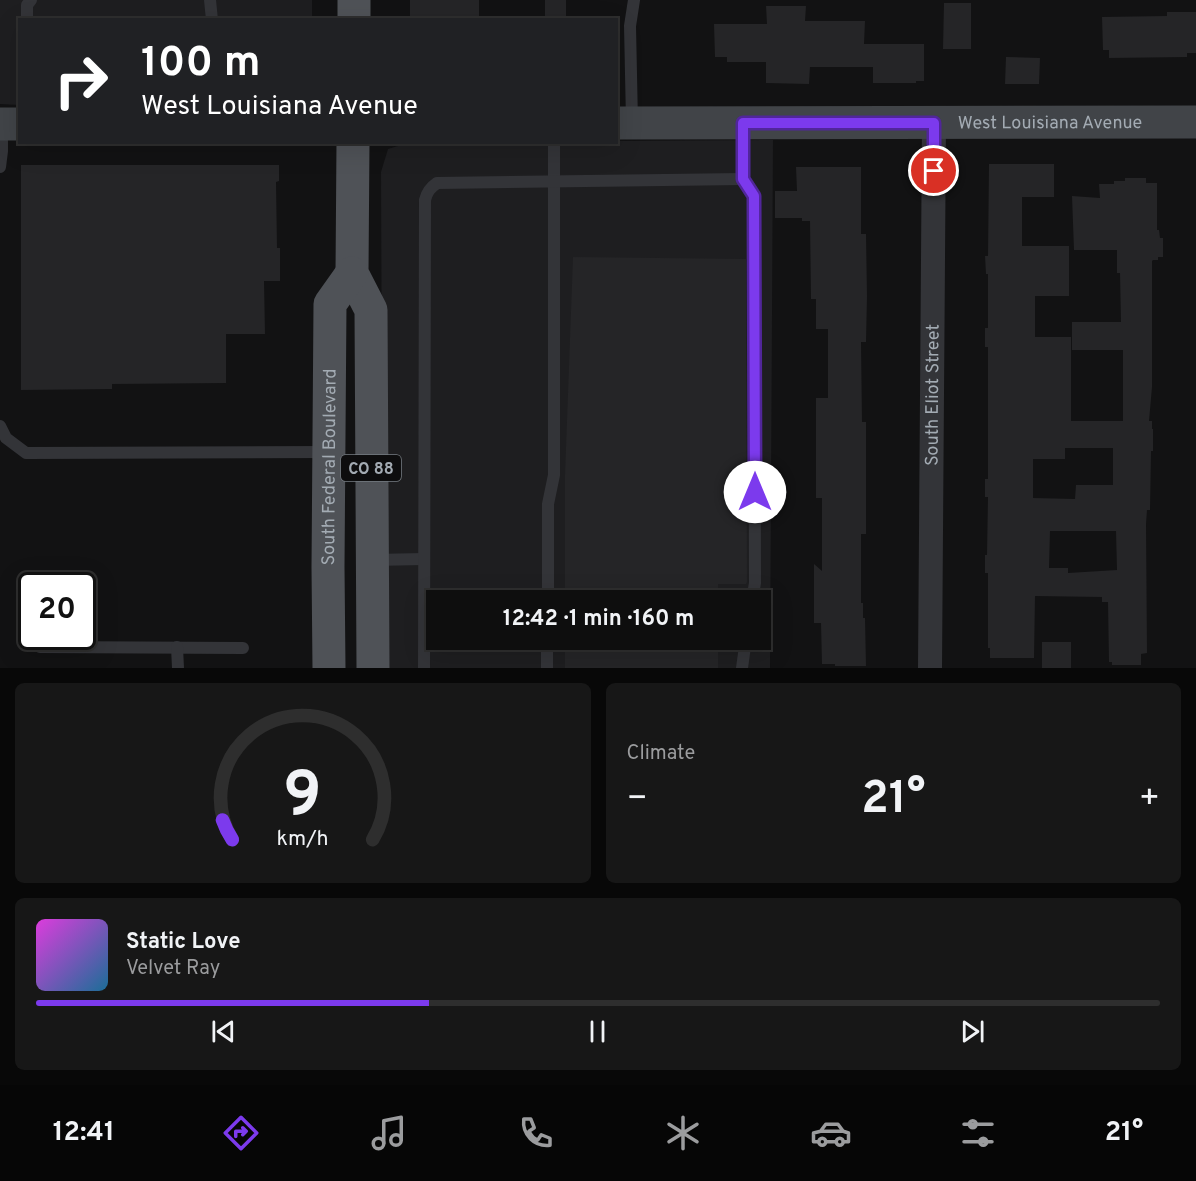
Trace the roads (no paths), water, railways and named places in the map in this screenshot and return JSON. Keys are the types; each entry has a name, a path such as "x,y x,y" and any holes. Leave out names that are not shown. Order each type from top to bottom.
{"main road":[{"path":"354,0 354,18"},
{"name":"CO 88","path":"353,144 352,273 371,310 373,668"},
{"name":"South Federal Boulevard","path":"328,668 330,304 352,273"}],"street":[{"name":"West Louisiana Avenue","path":"624,123 1196,122"},
{"name":"South Eliot Street","path":"930,668 934,123"}],"lane":[{"path":"27,18 27,5 31,0"},
{"path":"210,0 212,18"},
{"path":"624,123 630,26 634,0"},
{"path":"743,123 743,179 754,196 754,590"},
{"path":"0,167 7,124"},
{"path":"548,590 548,504 554,475 554,144"},
{"path":"424,668 425,200 427,193 437,183 743,179"},
{"path":"0,426 6,438 26,453 329,452"},
{"path":"372,560 424,560"},
{"path":"177,647 178,668"},
{"path":"96,648 243,648"},
{"path":"547,650 547,668"},
{"path":"742,668 744,650"}]}
